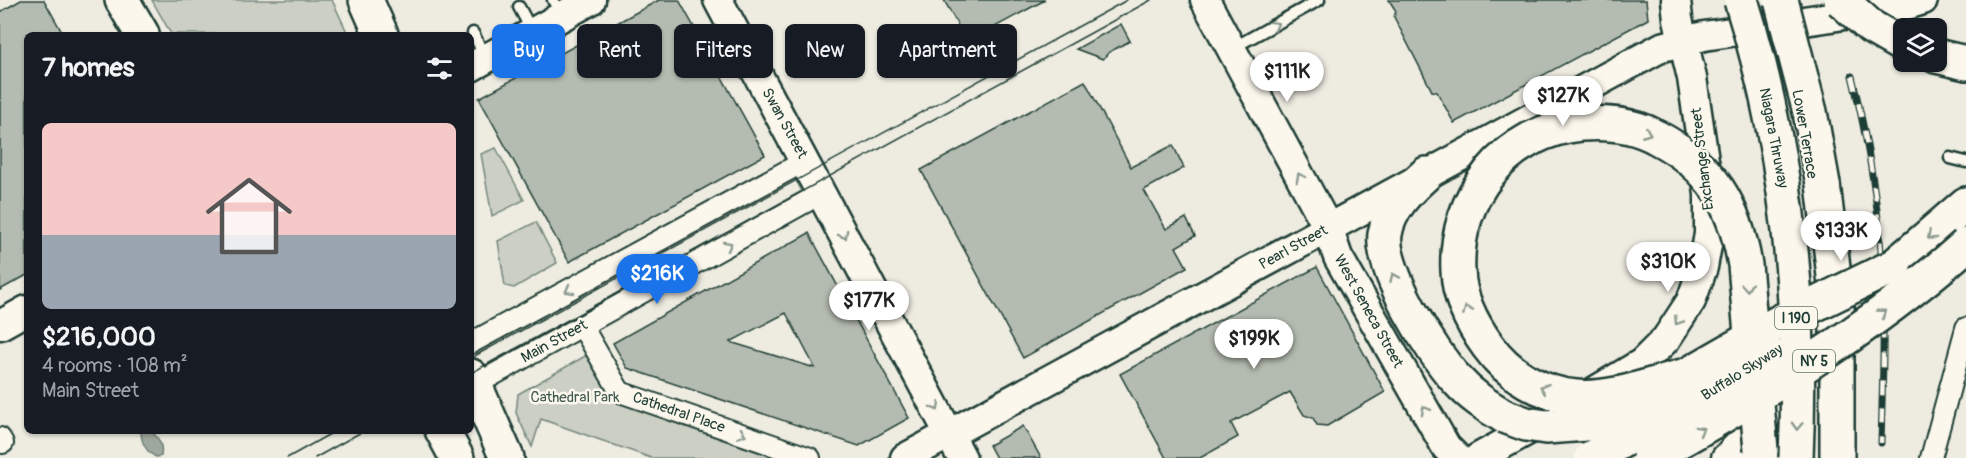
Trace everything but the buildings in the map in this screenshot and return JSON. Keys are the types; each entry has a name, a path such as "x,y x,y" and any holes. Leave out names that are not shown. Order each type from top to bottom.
{"highway":[{"path":"122,0 141,32"},
{"path":"366,0 380,32"},
{"name":"Niagara Thruway","path":"1741,0 1771,115 1790,239 1795,294 1796,458"},
{"path":"1841,0 1871,27 1893,39"},
{"name":"I 190","path":"1778,8 1810,112 1831,244 1837,301 1837,458"},
{"path":"1947,59 1966,63"},
{"path":"1683,376 1610,395 1576,397 1547,390 1519,377 1498,359 1477,331 1464,305 1458,273 1459,236 1470,200 1487,174 1513,150 1542,133 1568,125 1600,122 1626,125 1649,133 1671,145 1697,164 1716,186 1730,209 1740,235 1745,266 1762,458"},
{"path":"1426,174 1403,195 1385,233 1385,254 1398,287 1432,346 1457,380 1478,401 1504,416 1546,428 1586,424 1640,402 1781,321 1894,266"},
{"name":"Buffalo Skyway","path":"1591,458 1770,356 1894,266 1966,204"},
{"name":"Buffalo Skyway","path":"1649,458 1737,409 1805,367 1906,294 1966,245"},
{"path":"474,382 507,458"},
{"path":"444,434 457,458"}],"street":[{"path":"541,24 557,8 591,0"},
{"name":"Swan Street","path":"718,0 956,446"},
{"name":"West Seneca Street","path":"1205,0 1328,228 1338,256 1446,447 1457,458"},
{"name":"Exchange Street","path":"1478,458 1642,363 1666,339 1691,301 1703,267 1709,234 1709,194 1692,78 1676,0"},
{"name":"Pearl Street","path":"905,458 956,446 1328,228 1662,47 1778,8 1904,6 1923,0"},
{"name":"Lower Terrace","path":"1726,458 1776,406 1793,380 1809,335 1817,294 1819,237 1811,159 1778,8"},
{"path":"474,342 815,179"},
{"name":"Main Street","path":"474,380 582,326 815,179"},
{"path":"0,325 24,312"},
{"name":"Cathedral Place","path":"582,326 620,392 810,458"},
{"path":"1931,458 1966,328"}],"lane":[{"path":"1231,49 1319,0"},
{"path":"519,7 528,24"},
{"path":"474,38 479,63"},
{"path":"1950,158 1966,162"}],"green space":[{"path":"152,0 332,0 347,32 170,32"},
{"path":"496,148 524,200 492,216 481,154"},
{"path":"536,222 557,263 514,288 505,286 498,241"},
{"name":"Cathedral Park","path":"587,355 613,399 781,458 651,458 541,419 532,447 516,413 518,394"}],"shaded area":[{"path":"141,434 154,434 161,445 161,456 152,455"}],"tram line":[{"path":"474,356 1127,0"},
{"path":"474,371 1151,0"},
{"path":"287,458 330,434"},
{"path":"315,458 358,434"}],"railway":[{"path":"1852,76 1869,156 1880,238 1883,315 1881,443"}]}
